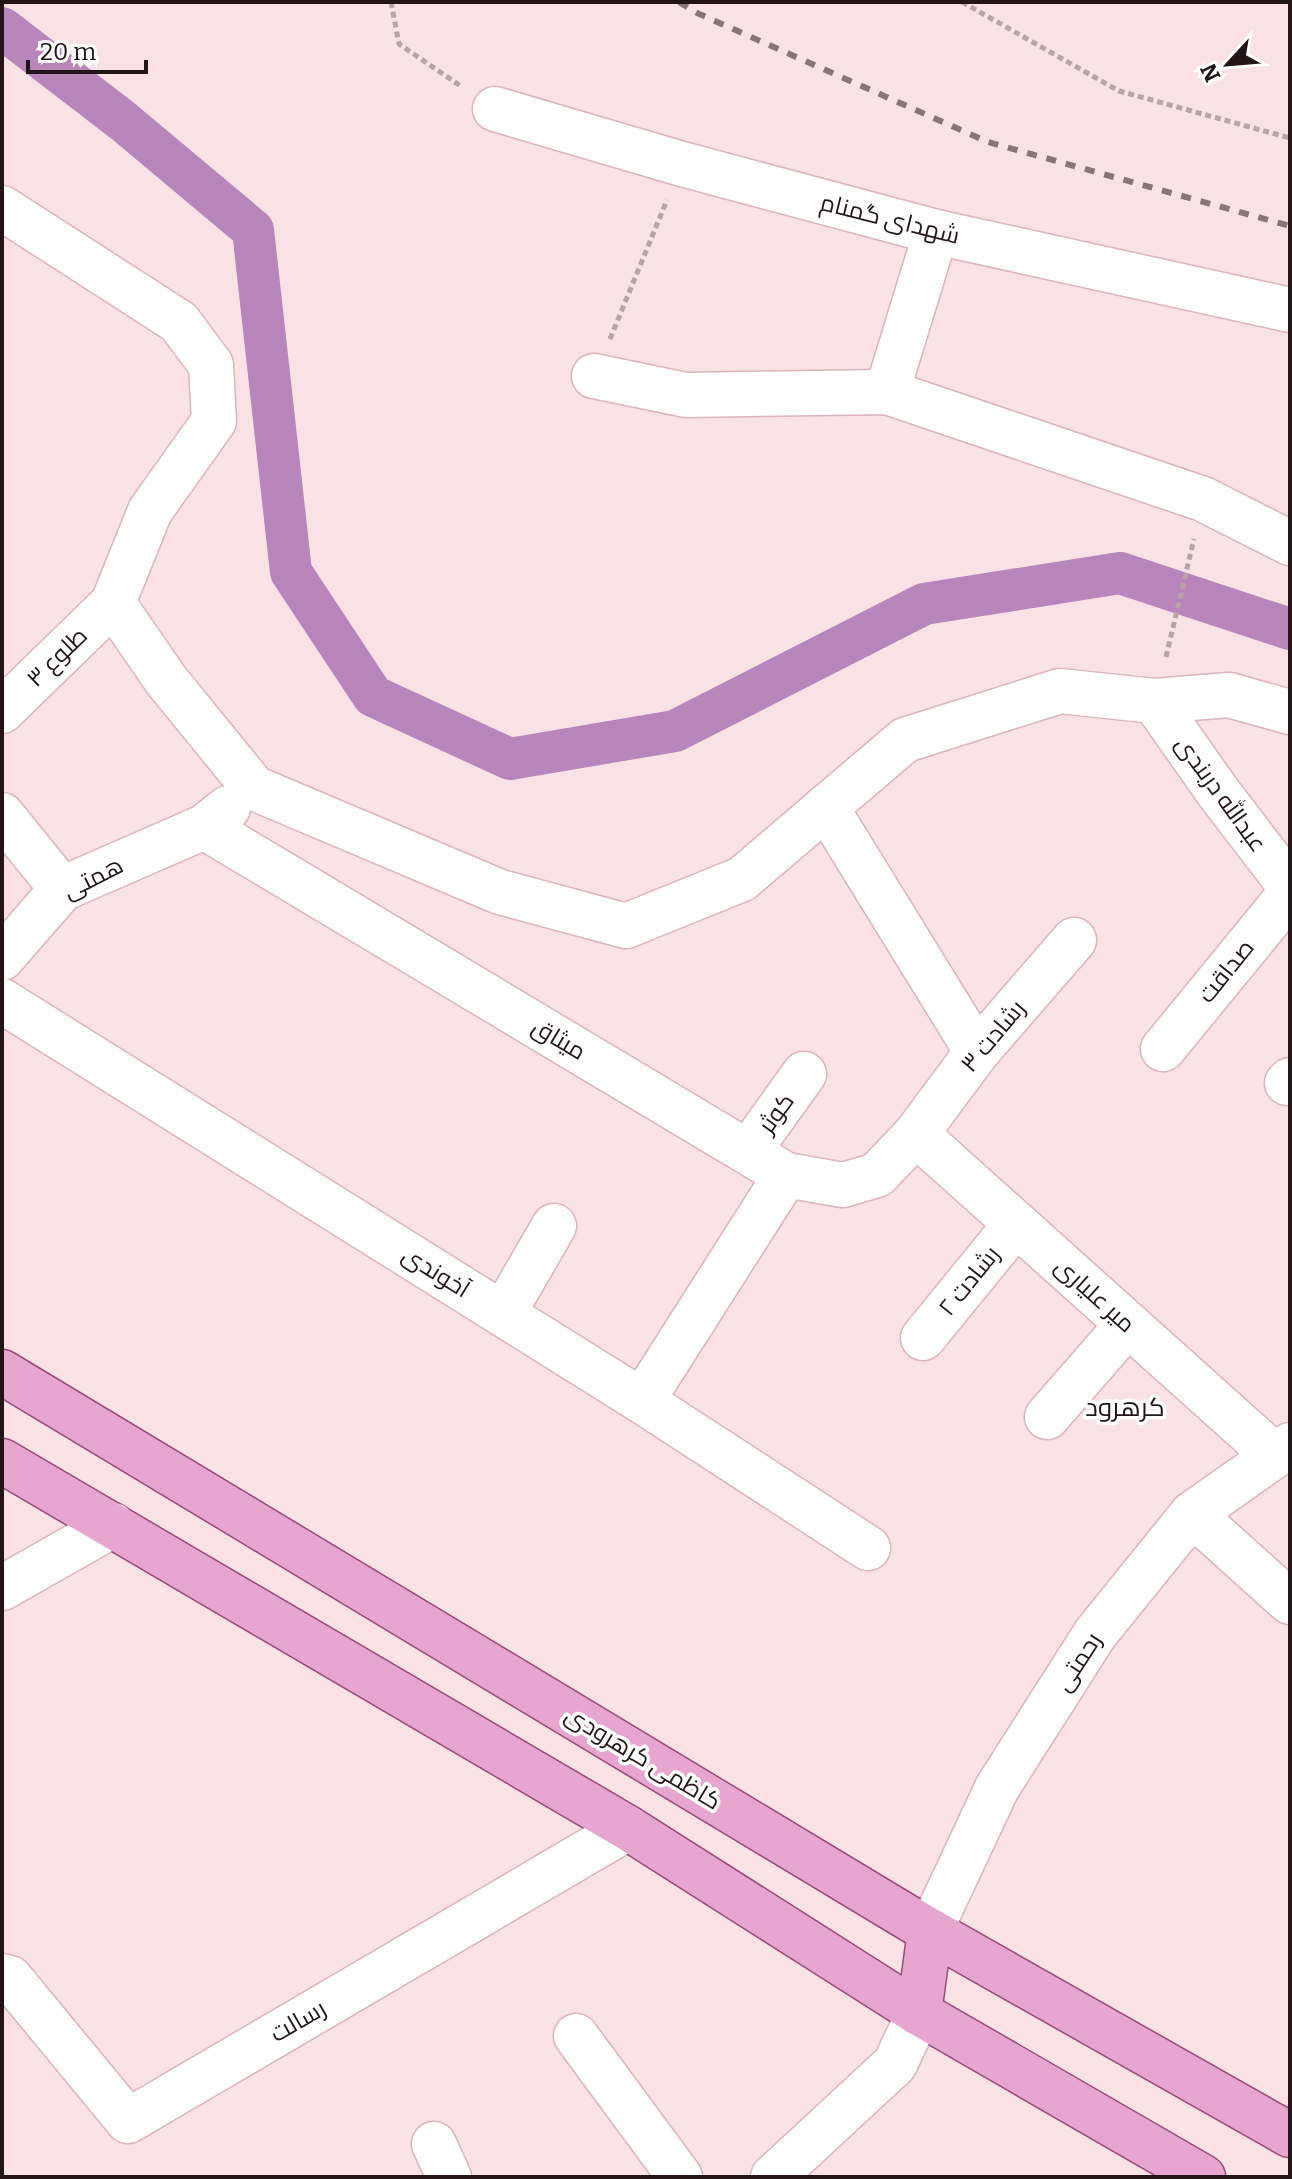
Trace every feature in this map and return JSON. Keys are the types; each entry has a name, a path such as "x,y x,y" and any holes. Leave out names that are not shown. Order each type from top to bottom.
{"main road":[{"name":"کاظمی کرهرودی","path":"2,1372 930,1931 1290,2135"},
{"path":"2,1461 628,1828 919,2013 1203,2177"},
{"path":"919,2013 930,1931"}],"street":[{"name":"شهدای گمنام","path":"495,109 682,164 936,232 1290,310"},
{"path":"3,211 179,322 211,365 214,421 150,511 113,603 166,680 254,788 500,892 626,926 742,879 905,740 1060,691 1154,701 1229,695 1290,712"},
{"path":"887,392 936,232"},
{"path":"594,376 686,395 887,392 1203,499 1290,543"},
{"name":"طلوع ۳","path":"2,711 113,603"},
{"name":"عبدالله دربندی","path":"1154,701 1290,886"},
{"name":"همتی","path":"2,958 62,889 204,827 254,788"},
{"path":"826,807 977,1052"},
{"path":"2,815 62,889"},
{"name":"میثاق","path":"204,827 786,1175 843,1185 877,1175 916,1134"},
{"name":"صداقت","path":"1163,1049 1290,894"},
{"name":"رشادت ۳","path":"916,1134 977,1052 1074,940"},
{"name":"آخوندی","path":"2,1001 642,1401 868,1548"},
{"name":"کوثر","path":"748,1152 804,1074"},
{"name":"میر علیاری","path":"916,1134 1128,1324 1282,1450"},
{"path":"642,1401 786,1175"},
{"name":"رشادت ۲","path":"923,1338 1016,1224"},
{"path":"503,1314 554,1226"},
{"path":"1047,1417 1128,1324"},
{"name":"رحمتی","path":"930,1931 997,1788 1095,1634 1192,1514 1282,1450"},
{"path":"1192,1514 1290,1602"},
{"path":"2,1588 113,1525"},
{"name":"رسالت","path":"6,1977 128,2121 628,1828"},
{"path":"773,2177 895,2064 919,2013"},
{"path":"576,2036 680,2177"}],"path":[{"path":"391,2 399,44 495,109"},
{"path":"962,2 1119,91 1290,138"},
{"path":"594,376 682,164"},
{"path":"1170,641 1194,541"}],"waterway":[{"path":"2,28 123,121 253,230 291,572 373,696 510,759 675,731 924,604 1120,573 1290,629"}],"railway":[{"path":"679,2 697,13 988,142 1290,226"}],"district":[{"name":"کرهرود","path":"1125,1407"}]}
